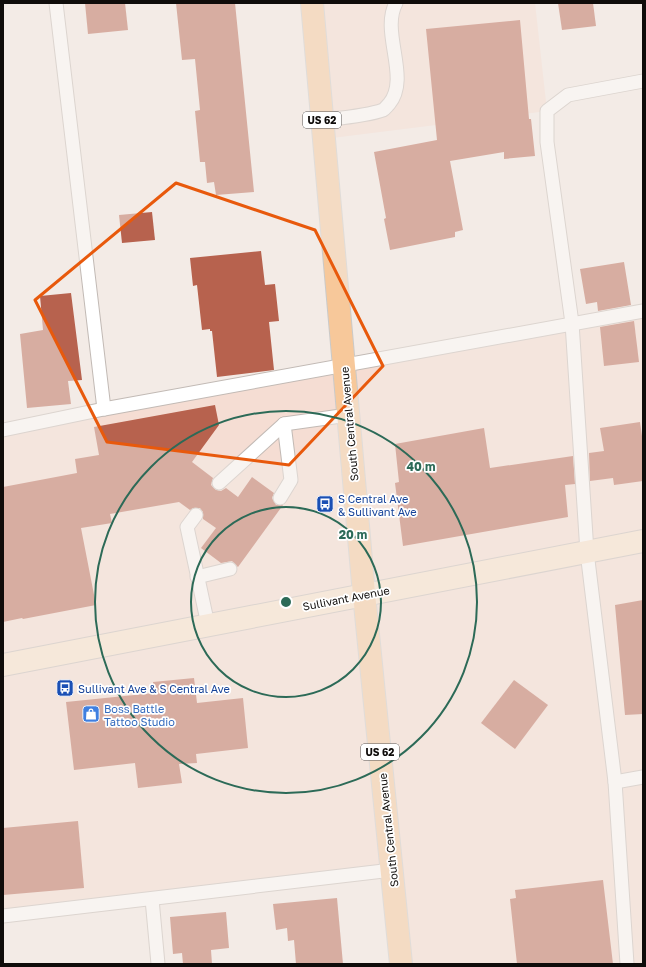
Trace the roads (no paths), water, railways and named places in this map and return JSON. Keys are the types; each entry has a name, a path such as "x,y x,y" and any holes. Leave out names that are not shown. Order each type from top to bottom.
{"main road":[{"name":"South Central Avenue","path":"312,3 364,594 401,964"}],"street":[{"name":"Sullivant Avenue","path":"3,665 643,541"}],"lane":[{"path":"56,3 104,409"},
{"path":"322,120 384,110 396,97 397,84 392,24 393,9 396,3"},
{"path":"627,964 615,782 587,552 572,323 546,142 547,111 568,95 643,81"},
{"path":"3,430 104,409 643,311"},
{"path":"219,483 284,424 348,415"},
{"path":"280,498 291,480 284,424"},
{"path":"196,515 187,527 208,625"},
{"path":"197,577 230,569"},
{"path":"615,782 643,777"},
{"path":"3,916 392,870"},
{"path":"152,899 158,964"}],"place":[{"name":"S Central Ave & Sullivant Ave","path":"325,504"},
{"name":"Sullivant Ave & S Central Ave","path":"65,688"},
{"name":"Boss Battle Tattoo Studio","path":"91,714"}]}
